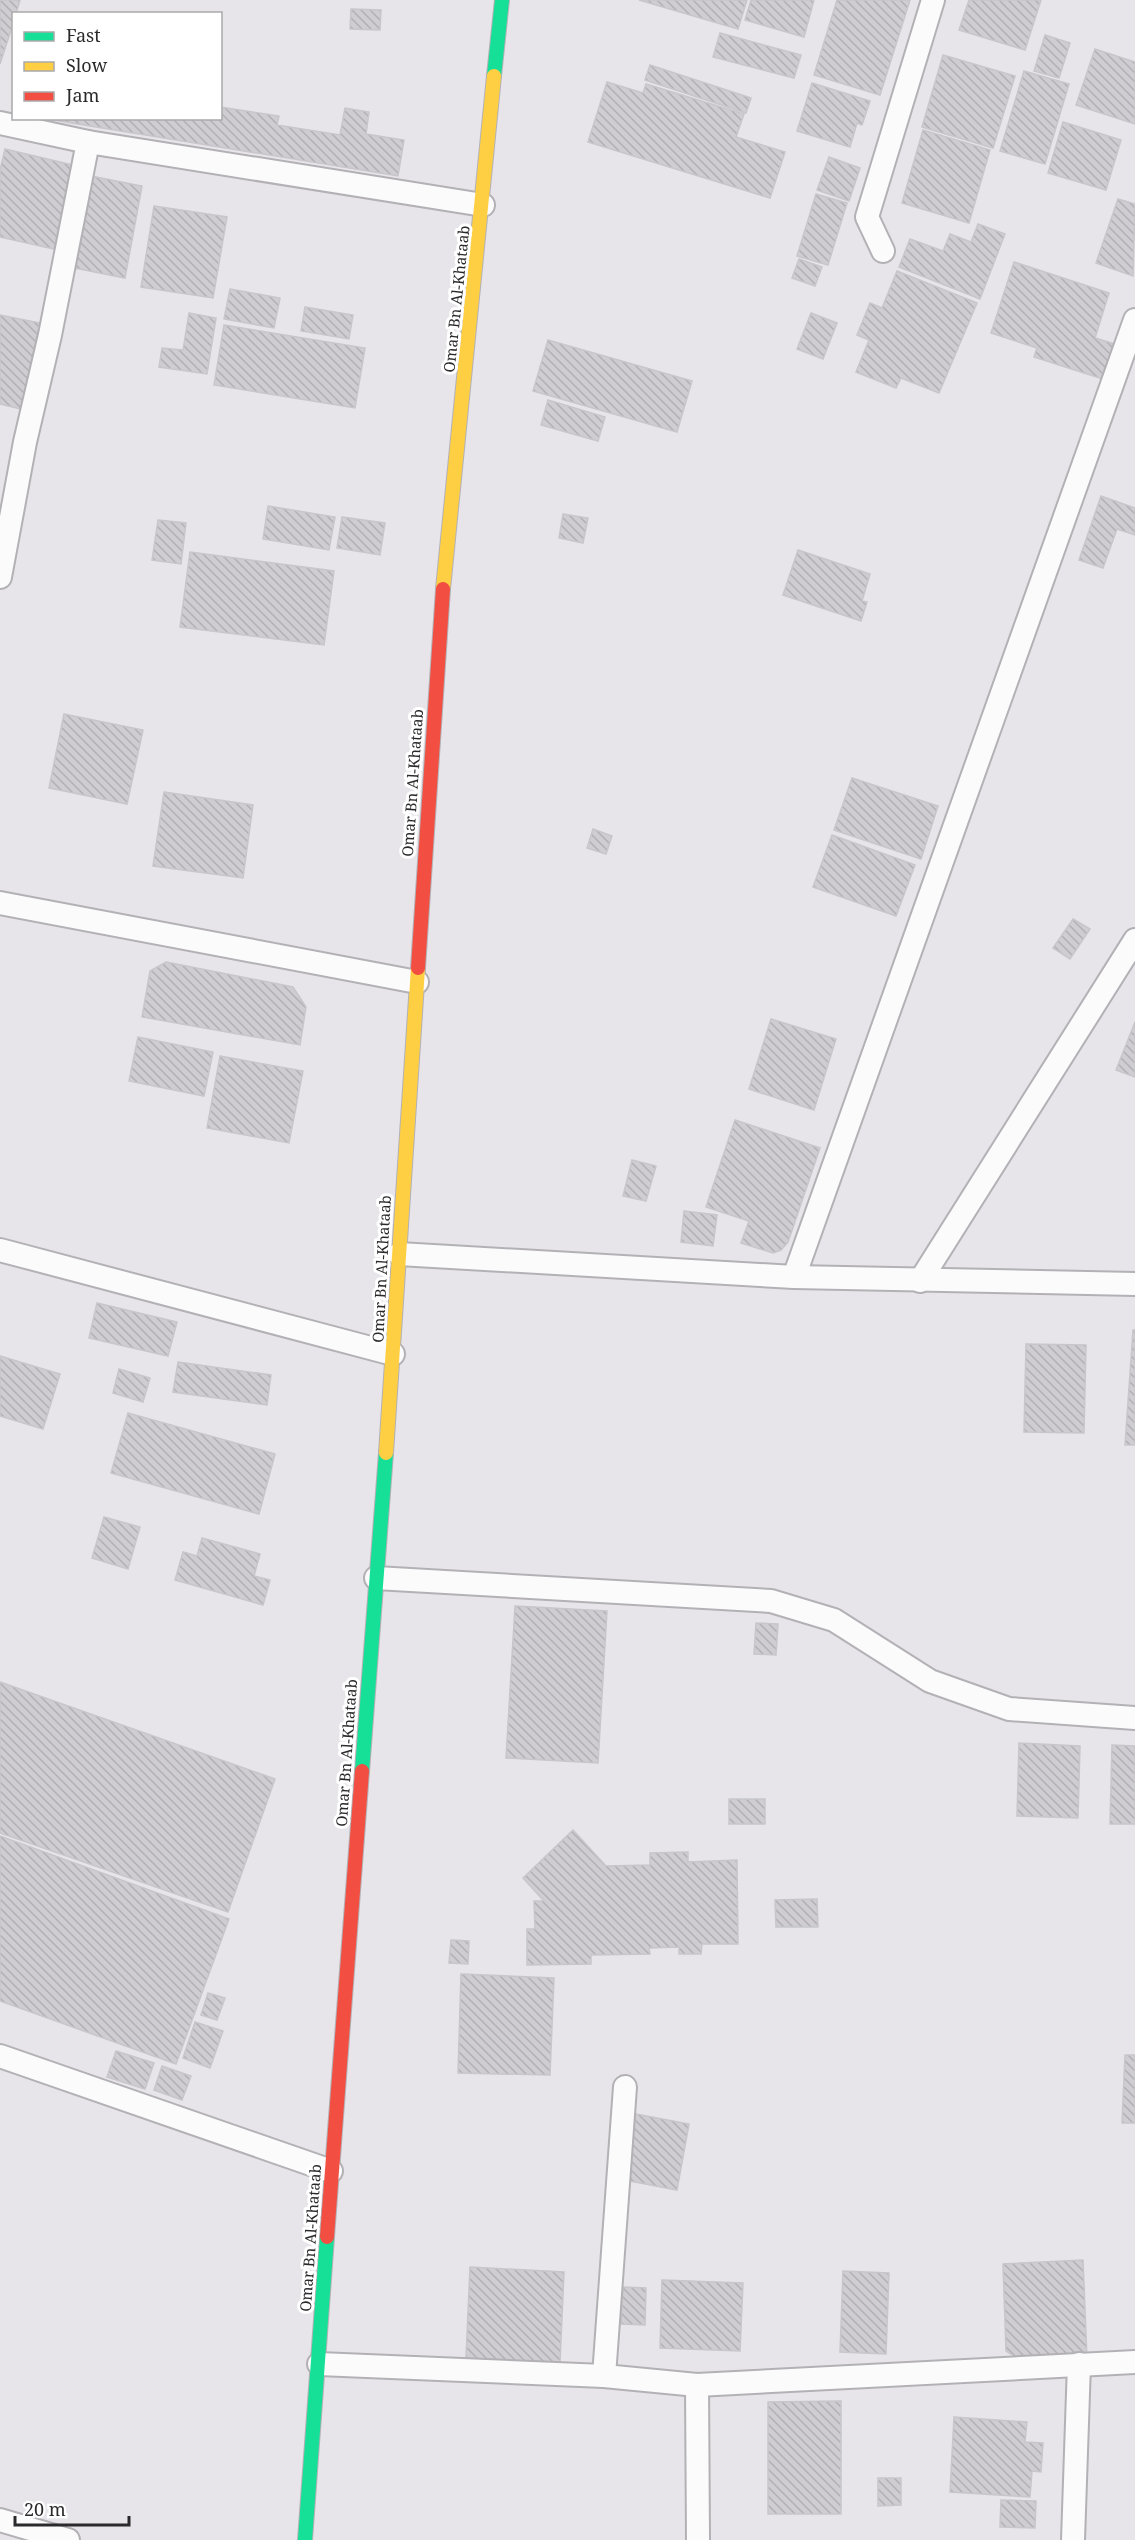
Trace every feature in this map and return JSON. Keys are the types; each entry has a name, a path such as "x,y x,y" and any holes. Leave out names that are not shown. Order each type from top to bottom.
{"main road":[{"name":"Omar Bn Al-Khataab","path":"305,2540 393,1354 440,619 502,0"}],"lane":[{"path":"883,251 867,217 933,0"},
{"path":"0,123 88,142 483,205"},
{"path":"0,577 24,442 50,335 88,142"},
{"path":"794,1277 1135,320"},
{"path":"0,903 417,982"},
{"path":"920,1281 1135,940"},
{"path":"0,1250 393,1354"},
{"path":"399,1254 794,1277 1135,1284"},
{"path":"376,1578 771,1601 834,1620 930,1681 1009,1709 1135,1718"},
{"path":"0,2056 331,2170"},
{"path":"604,2376 625,2087"},
{"path":"319,2364 604,2376 697,2385 1135,2362"},
{"path":"1072,2540 1079,2364"},
{"path":"697,2385 698,2540"},
{"path":"0,2520 68,2540"}],"building":[{"path":"0,0 20,0 17,12 12,12 12,27 0,64"},
{"path":"639,0 747,0 738,29"},
{"path":"751,0 814,0 804,37 745,20"},
{"path":"837,0 910,0 880,95 814,75"},
{"path":"969,0 1041,0 1025,50 959,30"},
{"path":"351,9 381,10 380,30 350,29"},
{"path":"720,33 801,55 794,78 713,57"},
{"path":"1045,35 1070,43 1059,78 1034,71"},
{"path":"1095,49 1135,62 1135,124 1076,105"},
{"path":"943,55 1015,76 993,148 922,127"},
{"path":"650,65 751,98 746,113 645,80"},
{"path":"1024,71 1069,84 1045,164 1000,151"},
{"path":"607,82 643,93 646,84 744,114 736,137 785,152 770,198 588,142"},
{"path":"812,83 870,101 862,125 857,123 850,147 797,131"},
{"path":"222,107 279,116 277,125 340,135 345,108 369,112 366,134 404,140 398,176 53,120 222,120"},
{"path":"1063,122 1121,140 1106,190 1048,173"},
{"path":"923,130 990,150 969,223 902,203"},
{"path":"5,149 73,165 54,249 0,237 0,170"},
{"path":"829,157 860,168 849,201 817,190"},
{"path":"91,176 142,186 125,278 74,268"},
{"path":"816,194 847,203 828,265 797,256"},
{"path":"1118,199 1135,204 1133,276 1096,263"},
{"path":"154,206 227,217 213,298 141,287"},
{"path":"978,224 1005,234 980,299 899,267 910,239 943,251 950,234 971,242"},
{"path":"799,259 822,267 815,286 792,278"},
{"path":"1014,262 1109,293 1095,338 1115,344 1103,379 1034,357 1037,348 991,333"},
{"path":"897,271 977,303 939,393 901,378 896,388 856,372 869,340 857,335 870,303 882,308"},
{"path":"230,289 280,298 274,328 224,319"},
{"path":"305,307 353,315 349,339 301,331"},
{"path":"189,313 216,318 207,374 159,367 162,348 183,350"},
{"path":"811,313 837,323 823,359 797,349"},
{"path":"0,315 40,323 21,409 0,404"},
{"path":"224,325 365,348 355,408 214,385"},
{"path":"548,340 692,381 677,432 533,391"},
{"path":"548,400 605,417 598,441 541,425"},
{"path":"1101,496 1135,508 1135,535 1117,529 1103,568 1079,560"},
{"path":"268,506 335,517 329,550 263,539"},
{"path":"563,514 588,518 583,543 559,538"},
{"path":"342,517 385,523 380,555 337,548"},
{"path":"158,520 186,523 181,564 152,560"},
{"path":"798,550 870,574 862,601 867,602 861,621 783,595"},
{"path":"190,552 334,571 324,645 180,627"},
{"path":"64,714 143,730 127,804 49,788"},
{"path":"852,778 938,806 921,859 834,830"},
{"path":"164,792 253,805 243,878 153,866"},
{"path":"593,829 612,836 606,854 587,848"},
{"path":"832,835 915,865 896,916 813,887"},
{"path":"1073,919 1090,929 1070,959 1053,948"},
{"path":"166,962 293,987 306,1007 300,1045 142,1017 150,971"},
{"path":"771,1019 836,1039 814,1110 749,1089"},
{"path":"1135,1022 1135,1077 1116,1070"},
{"path":"138,1037 213,1052 204,1096 129,1081"},
{"path":"220,1056 303,1071 289,1143 207,1128"},
{"path":"735,1120 820,1148 788,1242 781,1250 773,1253 741,1243 749,1221 706,1207"},
{"path":"632,1160 656,1166 646,1201 623,1196"},
{"path":"684,1211 717,1215 713,1246 681,1242"},
{"path":"97,1303 177,1322 168,1356 89,1338"},
{"path":"1133,1330 1135,1330 1135,1445 1125,1445"},
{"path":"1026,1344 1086,1345 1084,1433 1024,1432"},
{"path":"0,1356 60,1374 43,1429 0,1416"},
{"path":"178,1362 271,1375 267,1405 173,1392"},
{"path":"119,1369 150,1378 143,1402 113,1393"},
{"path":"128,1413 275,1454 259,1514 111,1473"},
{"path":"104,1517 140,1527 128,1569 92,1558"},
{"path":"202,1538 260,1554 254,1576 270,1580 263,1605 175,1580 183,1552 197,1556"},
{"path":"515,1606 607,1611 598,1763 506,1758"},
{"path":"756,1623 778,1624 776,1655 754,1654"},
{"path":"0,1682 275,1779 228,1912 0,1833"},
{"path":"1019,1743 1080,1746 1078,1818 1017,1816"},
{"path":"1112,1745 1135,1746 1135,1824 1110,1824"},
{"path":"729,1799 765,1799 765,1824 729,1824"},
{"path":"573,1830 606,1866 650,1865 650,1853 688,1852 688,1862 737,1860 738,1944 702,1944 701,1954 679,1954 679,1947 649,1948 650,1954 591,1955 591,1964 527,1965 527,1929 535,1929 534,1901 544,1901 523,1878"},
{"path":"0,1836 229,1919 176,2064 0,2001"},
{"path":"817,1899 818,1927 776,1927 775,1900"},
{"path":"451,1940 469,1941 468,1964 449,1963"},
{"path":"461,1974 554,1978 550,2075 458,2073"},
{"path":"208,1993 225,1998 217,2020 201,2015"},
{"path":"195,2022 223,2031 210,2068 183,2058"},
{"path":"116,2051 154,2063 145,2089 107,2077"},
{"path":"1125,2055 1135,2055 1135,2123 1122,2123"},
{"path":"162,2066 191,2076 182,2100 154,2090"},
{"path":"636,2114 689,2124 677,2190 624,2180"},
{"path":"1083,2260 1087,2359 1024,2362 1006,2351 1003,2264"},
{"path":"470,2267 564,2272 560,2363 466,2358"},
{"path":"843,2271 889,2273 886,2354 840,2352"},
{"path":"662,2280 743,2283 740,2351 660,2348"},
{"path":"623,2287 646,2288 645,2325 621,2324"},
{"path":"841,2401 841,2514 768,2514 768,2402"},
{"path":"954,2417 1027,2422 1025,2442 1043,2443 1041,2472 1032,2471 1030,2497 950,2492"},
{"path":"878,2478 901,2478 901,2505 878,2506"},
{"path":"1001,2500 1036,2501 1035,2528 1000,2527"}],"traffic: fast":[{"path":"494,76 502,0"},
{"path":"362,1771 386,1453"},
{"path":"305,2540 327,2237"}],"traffic: slow":[{"path":"443,589 494,76"},
{"path":"386,1453 418,968"}],"traffic: jam":[{"path":"418,968 443,589"},
{"path":"327,2237 362,1771"}]}
